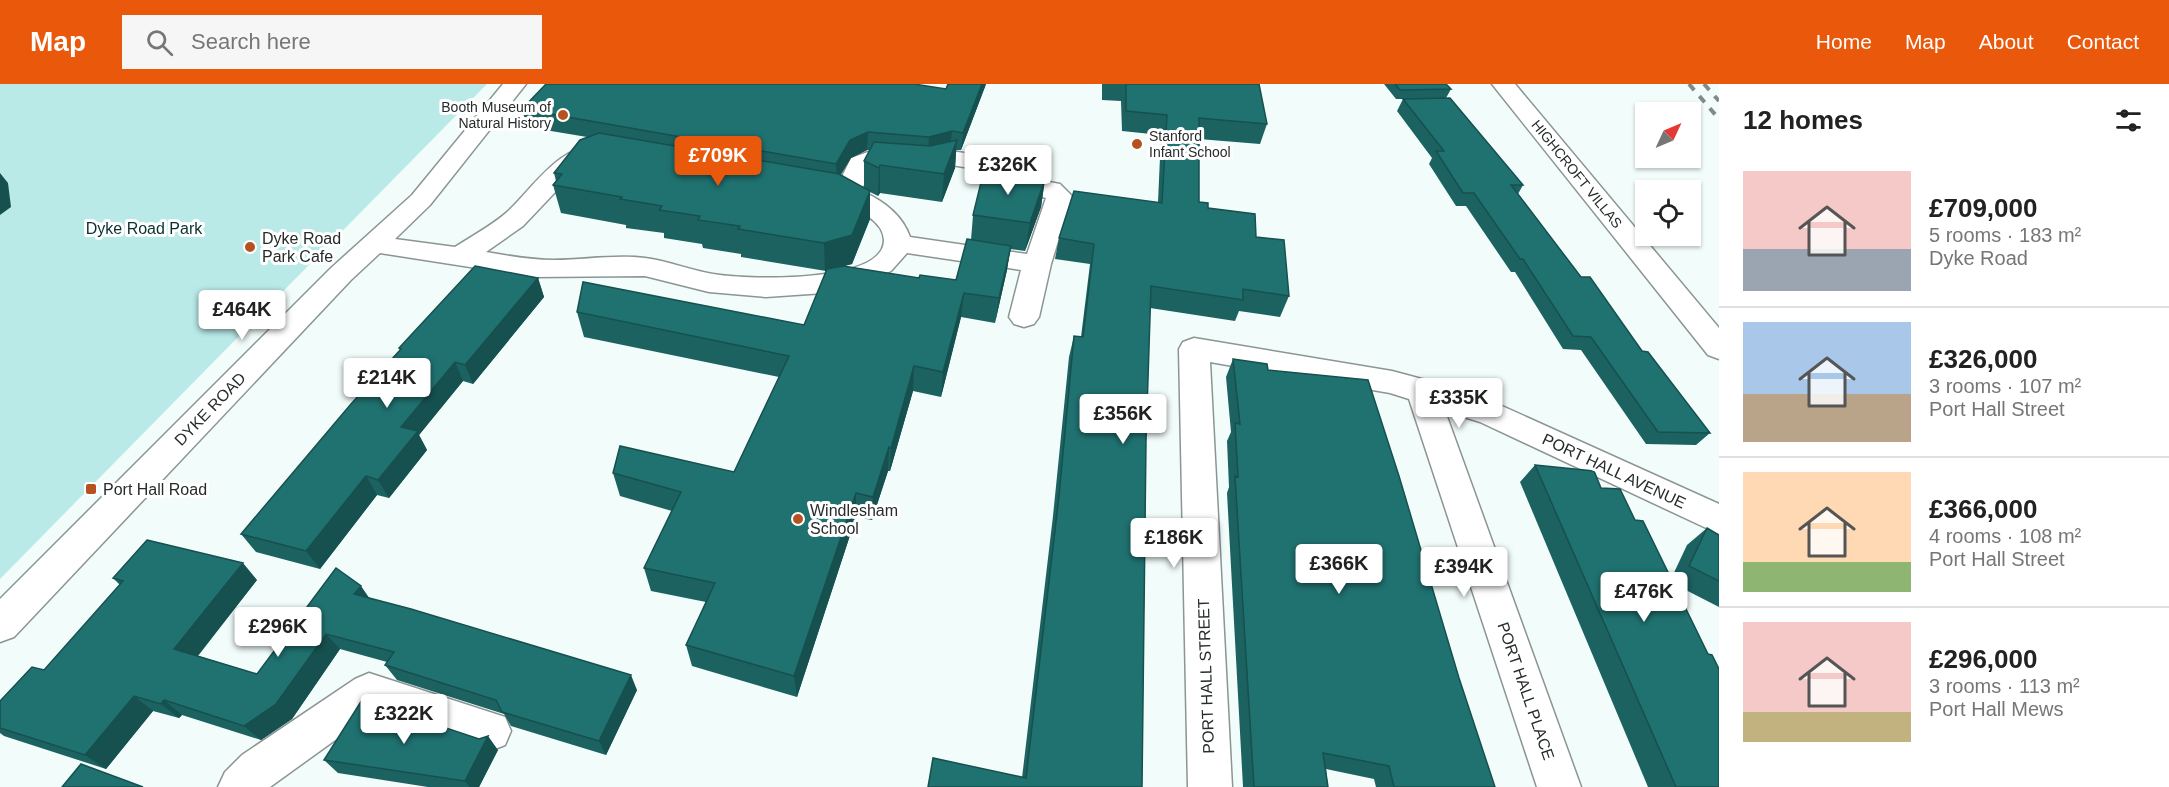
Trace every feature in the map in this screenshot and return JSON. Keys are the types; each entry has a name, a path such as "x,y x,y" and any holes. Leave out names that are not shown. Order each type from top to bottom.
{"street":[{"name":"DYKE ROAD","path":"0,626 341,273 421,200 515,84"},
{"name":"HIGHCROFT VILLAS","path":"1503,84 1719,348"},
{"path":"460,257 514,220 570,162 598,152 621,152"},
{"path":"847,193 860,163 868,159 928,164 951,158 997,165 1026,185 1051,189 1059,196 1037,264 1024,317"},
{"path":"374,244 538,269 646,267 700,281 740,286 787,287 834,281 869,271 887,260 897,243 896,234 882,214 870,204 847,193 802,184"},
{"path":"897,243 1037,264"},
{"name":"PORT HALL AVENUE","path":"1194,349 1364,376 1422,390 1491,414 1719,520"},
{"name":"PORT HALL STREET","path":"1194,349 1210,787"},
{"name":"PORT HALL PLACE","path":"1422,390 1559,787"},
{"path":"240,787 257,770 369,692 490,731"}],"green space":[{"name":"Dyke Road Park","path":"0,84 487,84 0,579"}],"building":[{"path":"546,84 914,84 946,89 948,84 982,84 963,133 952,131 929,137 868,132 850,140 836,164 522,109"},
{"path":"1126,84 1259,84 1267,124 1199,118 1199,202 1208,203 1208,208 1255,214 1256,237 1284,240 1289,296 1243,289 1243,300 1151,286 1146,440 1142,787 928,787 933,758 1026,778 1059,496 1074,336 1083,337 1094,244 1059,238 1074,191 1162,203 1167,115 1126,111"},
{"path":"1395,84 1446,84 1451,89 1400,90"},
{"path":"1450,98 1523,185 1511,185 1581,277 1590,277 1642,351 1648,352 1710,433 1658,432 1591,337 1573,336 1523,259 1520,259 1474,193 1463,193 1436,151 1444,151 1403,99"},
{"path":"599,133 839,174 870,191 852,235 824,243 738,229 740,226 698,220 700,216 659,210 662,206 553,185 562,174 554,173 580,140"},
{"path":"957,140 944,174 880,165 879,168 864,161 874,142 930,146"},
{"path":"984,170 1045,179 1030,223 973,215"},
{"path":"967,239 1011,246 999,298 964,293 943,372 914,366 891,448 889,447 873,497 856,493 794,676 686,645 715,583 644,568 681,492 613,473 620,446 734,472 789,356 577,312 583,282 804,325 827,269 843,266 919,278 920,275 956,280"},
{"path":"475,266 538,278 465,365 455,362 401,427 418,431 378,480 366,476 306,551 241,534 351,404 401,349 399,348"},
{"path":"1233,359 1267,364 1268,370 1368,380 1459,678 1495,787 1394,787 1389,766 1323,753 1328,787 1254,787 1235,476 1238,477 1235,423 1240,424"},
{"path":"1535,465 1594,471 1601,488 1620,489 1635,520 1643,521 1708,654 1712,655 1719,669 1719,787 1676,787"},
{"path":"1707,528 1719,535 1719,581 1689,566"},
{"path":"147,540 243,563 174,649 257,674 336,568 361,586 354,594 631,675 599,741 502,712 496,700 385,665 394,652 326,634 276,704 244,726 164,700 161,704 134,696 85,755 0,728 0,701 32,667 44,670 123,581 113,578"},
{"path":"362,700 479,739 488,736 465,781 324,760"},
{"path":"81,764 143,787 62,787"}],"railway":[{"path":"1689,84 1719,119"},
{"path":"1704,84 1719,101"}],"place":[{"name":"Booth Museum of Natural History","path":"563,115"},
{"name":"Stanford Infant School","path":"1137,144"},
{"name":"Dyke Road Park Cafe","path":"250,247"},
{"name":"Port Hall Road","path":"91,489"},
{"name":"Windlesham School","path":"798,519"}]}
